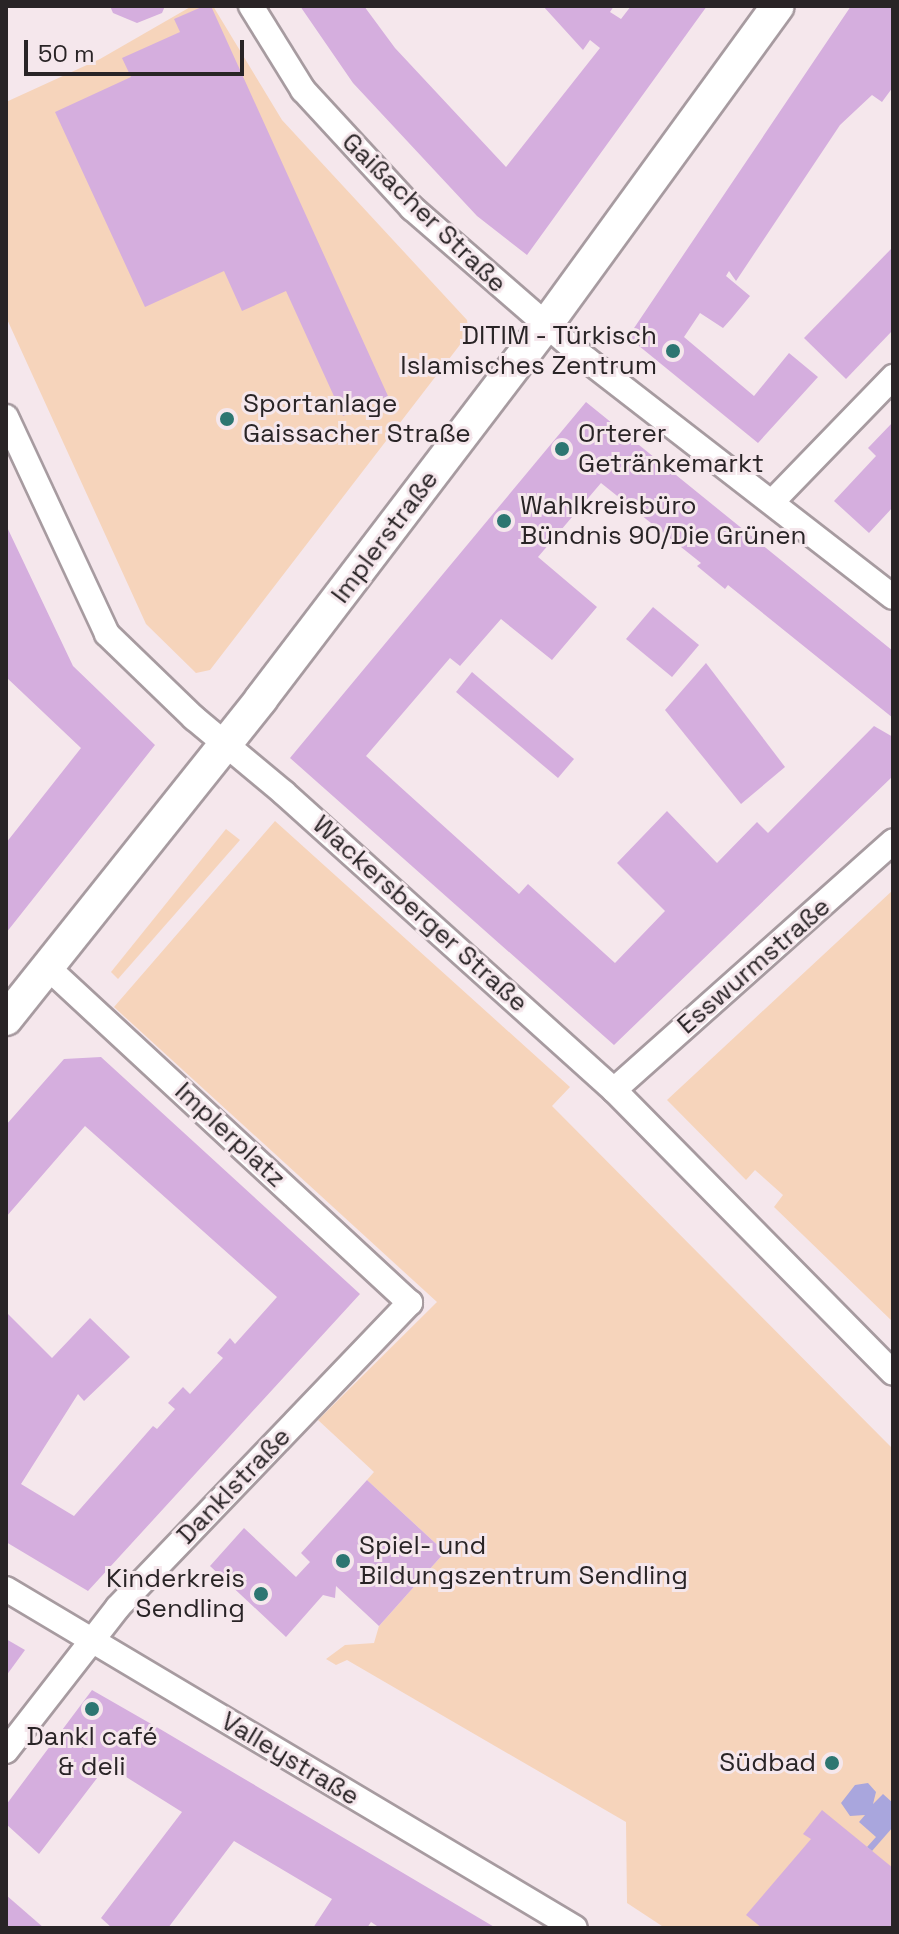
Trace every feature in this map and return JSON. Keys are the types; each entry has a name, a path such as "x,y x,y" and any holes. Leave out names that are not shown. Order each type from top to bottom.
{"main road":[{"name":"Implerstraße","path":"6,1019 226,745 546,325 778,6"}],"street":[{"name":"Gaißacher Straße","path":"251,6 303,90 358,153 546,325 893,597"},
{"path":"773,501 893,377"},
{"name":"Wackersberger Straße","path":"8,429 107,634 226,745 614,1090 893,1373"},
{"name":"Esswurmstraße","path":"614,1090 893,841"},
{"name":"Implerplatz","path":"48,968 410,1303"},
{"name":"Danklstraße","path":"6,1751 90,1641 410,1303"},
{"name":"Valleystraße","path":"6,1589 575,1928"}],"shaded area":[{"name":"Sportanlage Gaissacher Straße","path":"192,6 213,6 282,120 467,320 469,333 210,670 196,673 146,624 6,317 6,102 100,59"},
{"path":"275,821 570,1087 552,1106 893,1449 893,1928 665,1928 627,1903 626,1822 347,1660 336,1665 326,1659 345,1645 374,1643 379,1626 445,1552 367,1480 374,1472 318,1420 437,1302 114,1007"},
{"path":"226,829 240,840 118,979 111,972"},
{"path":"893,890 893,1322 774,1207 783,1195 755,1170 746,1180 667,1100"}],"water":[{"path":"868,1783 876,1792 873,1804 883,1794 893,1803 893,1827 872,1851 867,1847 876,1837 859,1822 865,1815 850,1816 841,1803 855,1785"}],"building":[{"path":"110,6 165,6 162,13 137,23 113,13"},
{"path":"211,6 388,396 343,416 286,291 242,311 224,271 145,307 55,112 131,77 122,58 180,32 174,19"},
{"path":"300,6 364,6 395,48 506,167 600,48 590,40 583,50 543,6 614,6 610,12 621,19 631,6 707,6 527,255 477,216 353,83"},
{"path":"851,6 893,6 893,87 882,102 872,95 840,125 736,281 729,271 726,276 750,296 732,318 723,328 700,313 684,337 754,396 789,353 818,377 758,443 628,337"},
{"path":"893,247 893,330 846,379 804,338"},
{"path":"586,402 893,651 893,718 728,585 725,589 697,566 701,563 601,483 538,557 597,607 552,660 501,619 460,666 450,658 366,756 519,894 528,884 615,963 665,911 617,863 667,811 717,863 757,822 768,833 874,726 893,737 893,776 614,1045 290,758"},
{"path":"893,422 893,507 869,533 834,501 876,456 868,448"},
{"path":"6,525 73,666 155,745 6,933 6,843 81,748 6,677"},
{"path":"653,607 699,645 672,677 626,639"},
{"path":"706,663 785,767 741,804 665,710"},
{"path":"472,672 574,759 558,778 456,692"},
{"path":"101,1057 360,1294 88,1591 6,1542 6,1312 52,1358 90,1318 130,1357 84,1401 78,1394 21,1484 74,1516 153,1426 157,1429 175,1409 168,1403 183,1387 190,1394 223,1358 217,1353 230,1338 235,1344 277,1297 85,1126 6,1217 6,1125 64,1059"},
{"path":"367,1480 445,1552 379,1626 336,1586 335,1598 323,1595 286,1637 210,1566 244,1528 296,1577 310,1562 301,1553"},
{"path":"6,1639 25,1650 6,1676"},
{"path":"92,1690 496,1928 380,1928 371,1922 367,1928 313,1928 332,1899 234,1841 168,1928 112,1928 101,1918 182,1812 107,1765 39,1854 6,1824 6,1805"},
{"path":"822,1810 893,1868 893,1928 762,1928 746,1915 811,1839 803,1834"},
{"path":"6,1895 44,1928 6,1928"}],"place":[{"name":"DITIM - Türkisch Islamisches Zentrum","path":"673,351"},
{"name":"Sportanlage Gaissacher Straße","path":"227,419"},
{"name":"Orterer Getränkemarkt","path":"562,449"},
{"name":"Wahlkreisbüro Bündnis 90/Die Grünen","path":"504,521"},
{"name":"Spiel- und Bildungszentrum Sendling","path":"343,1561"},
{"name":"Kinderkreis Sendling","path":"261,1594"},
{"name":"Dankl café & deli","path":"92,1709"},
{"name":"Südbad","path":"832,1763"}]}
